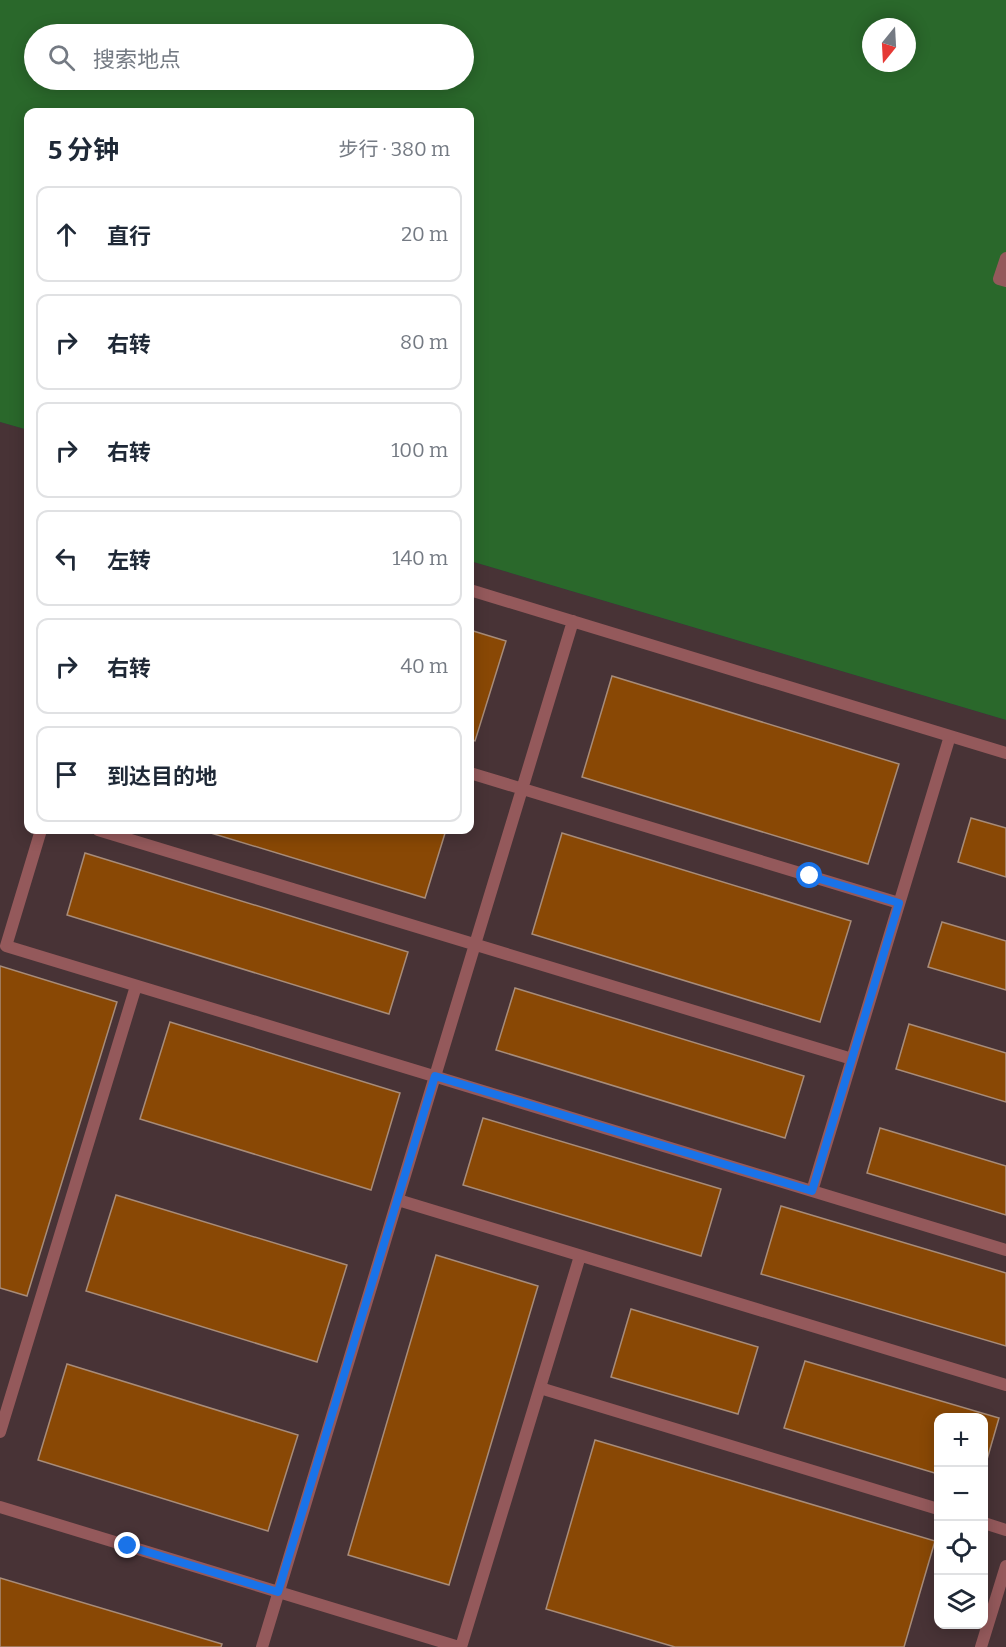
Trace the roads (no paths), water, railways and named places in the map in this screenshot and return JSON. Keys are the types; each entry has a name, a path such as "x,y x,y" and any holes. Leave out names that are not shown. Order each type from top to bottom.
{"street":[{"path":"1006,258 999,279 1006,281"},
{"path":"474,591 1006,753"},
{"path":"262,1647 573,621"},
{"path":"812,1191 950,736"},
{"path":"474,774 899,903"},
{"path":"40,834 6,946 1006,1250"},
{"path":"111,834 852,1059"},
{"path":"0,1432 136,986"},
{"path":"398,1200 1006,1385"},
{"path":"0,1508 460,1647 580,1256"},
{"path":"540,1388 934,1507"},
{"path":"988,1524 1006,1530"},
{"path":"981,1647 1006,1566"}]}
